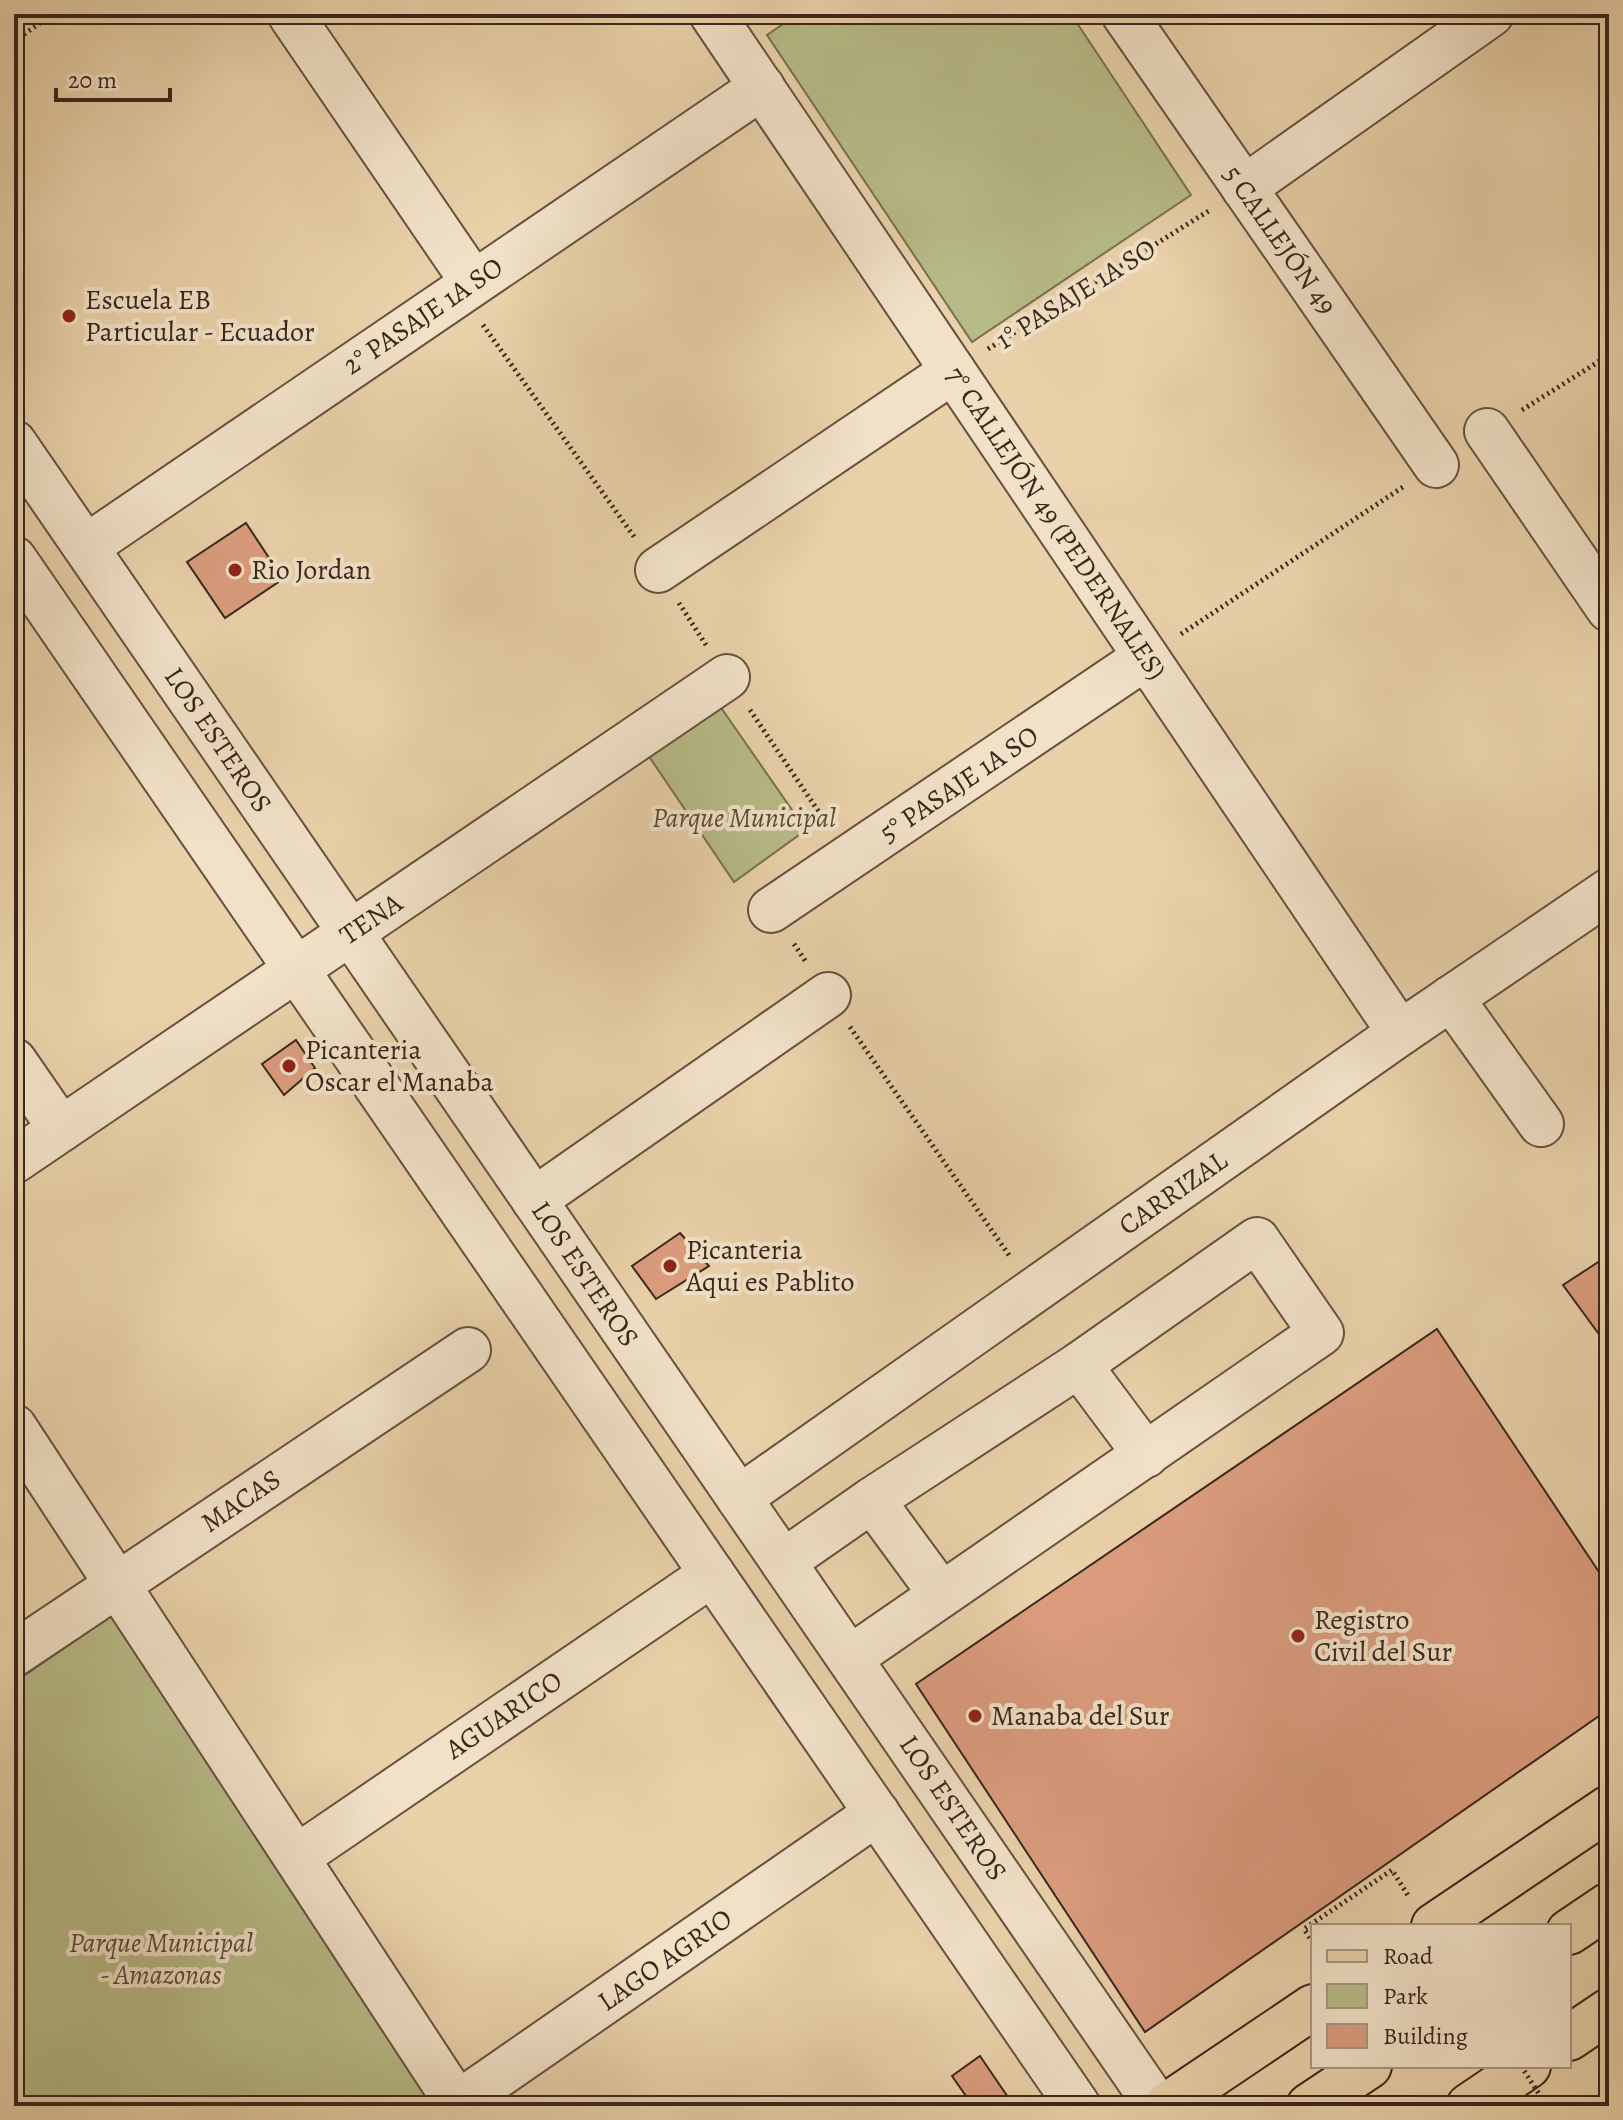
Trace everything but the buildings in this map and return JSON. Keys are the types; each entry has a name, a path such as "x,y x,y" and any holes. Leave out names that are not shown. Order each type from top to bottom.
{"main road":[{"path":"1437,1924 1609,1808"},
{"path":"1166,2106 1311,2008"},
{"path":"1571,2037 1609,2011"},
{"path":"1309,2106 1366,2068"},
{"path":"1471,2105 1525,2068"}],"street":[{"path":"290,14 473,282"},
{"name":"7° CALLEJÓN 49 (PEDERNALES)","path":"712,14 1400,1033"},
{"name":"5 CALLEJÓN 49","path":"1124,14 1436,465"},
{"path":"1244,188 1491,14"},
{"name":"2° PASAJE 1A SO","path":"86,547 762,87"},
{"path":"658,570 953,371"},
{"path":"1487,431 1609,609"},
{"name":"LOS ESTEROS","path":"14,443 1157,2106"},
{"path":"14,559 1078,2106"},
{"name":"5° PASAJE 1A SO","path":"771,910 1146,657"},
{"name":"TENA","path":"14,1161 727,677"},
{"name":"CARRIZAL","path":"739,1498 1400,1033 1609,891"},
{"path":"534,1200 828,995"},
{"path":"1451,998 1541,1124"},
{"path":"14,1061 61,1129"},
{"path":"783,1562 1079,1365 1257,1240 1321,1333 850,1658"},
{"name":"MACAS","path":"14,1654 468,1350"},
{"path":"1079,1365 1146,1455"},
{"path":"14,1427 457,2105"},
{"path":"872,1500 941,1594"},
{"name":"AGUARICO","path":"297,1857 712,1574"},
{"name":"LAGO AGRIO","path":"457,2105 877,1813"}],"path":[{"path":"14,41 53,14"},
{"name":"1° PASAJE 1A SO","path":"953,371 1244,188"},
{"path":"1487,431 1609,355"},
{"path":"1146,657 1436,465"},
{"path":"771,910 1033,1291"},
{"path":"1311,1924 1392,1870"},
{"path":"1311,1924 1304,1929 1311,1940"},
{"path":"1522,2068 1547,2106"}],"green space":[{"path":"798,14 1071,14 1191,195 972,342 767,35"},
{"name":"Parque Municipal","path":"715,699 806,830 734,882 644,749"},
{"name":"Parque Municipal - Amazonas","path":"114,1613 430,2100 421,2106 14,2106 14,1683"}],"place":[{"name":"Escuela EB Particular - Ecuador","path":"69,316"},
{"name":"Rio Jordan","path":"235,570"},
{"name":"Picanteria Oscar el Manaba","path":"289,1066"},
{"name":"Picanteria Aqui es Pablito","path":"670,1266"},
{"name":"Registro Civil del Sur","path":"1298,1636"},
{"name":"Manaba del Sur","path":"975,1716"}]}
